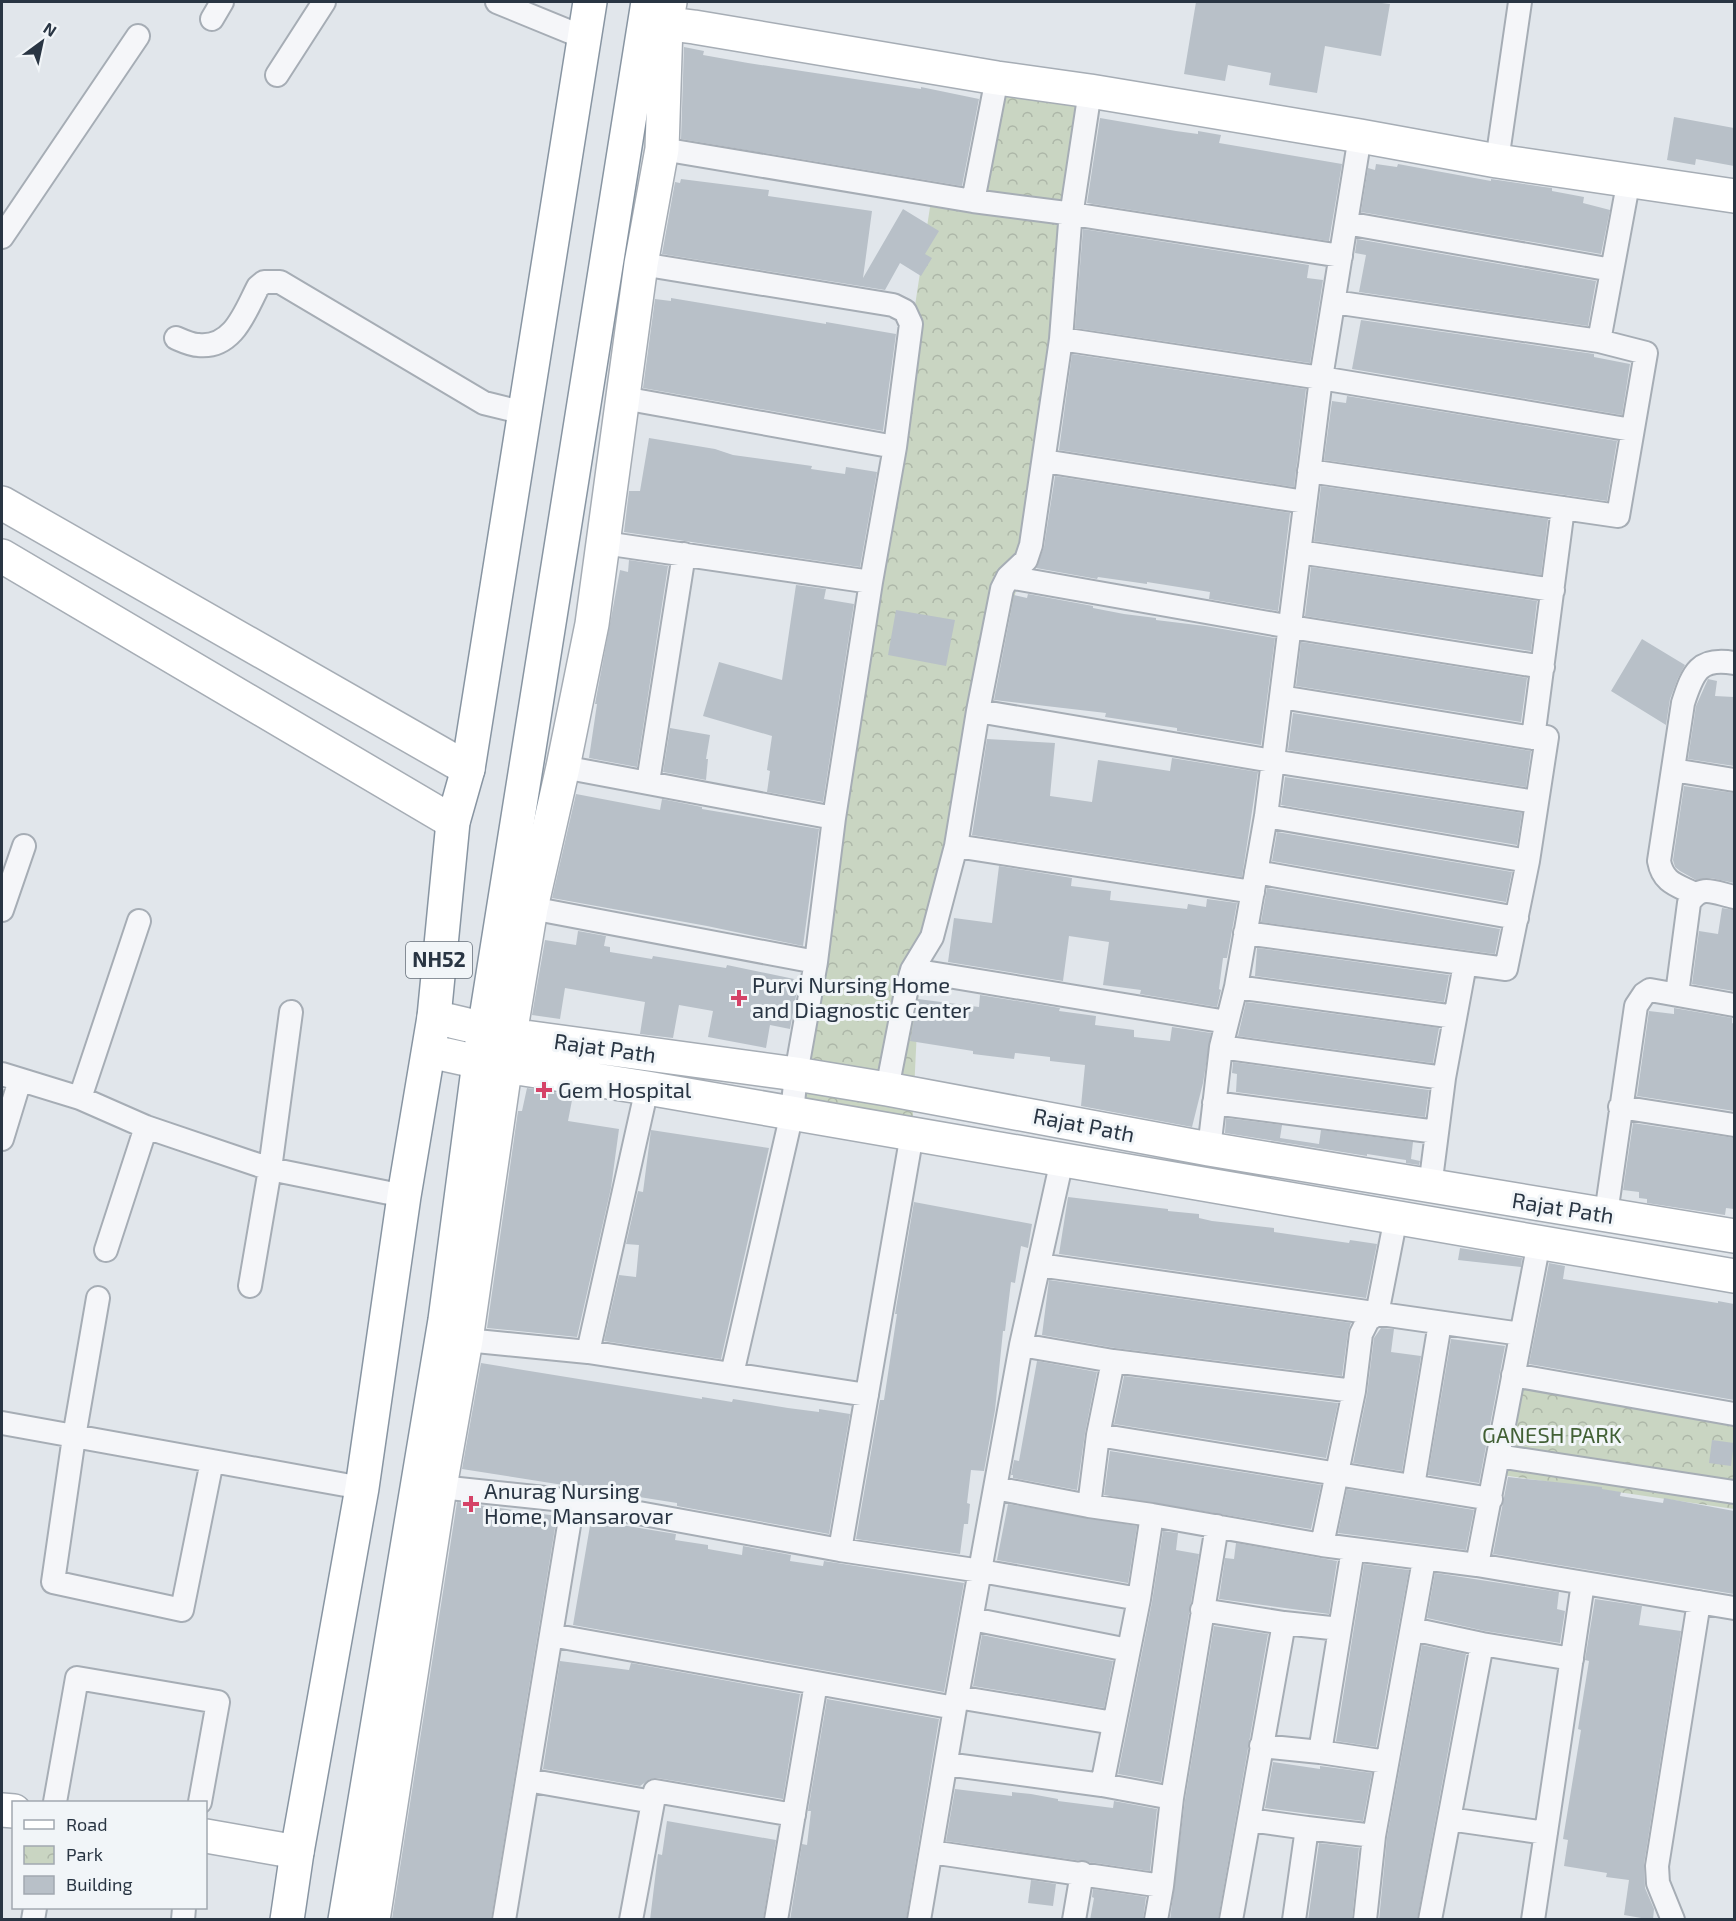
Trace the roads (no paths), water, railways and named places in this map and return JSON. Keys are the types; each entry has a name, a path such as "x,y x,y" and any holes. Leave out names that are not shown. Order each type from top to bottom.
{"main road":[{"name":"NH52","path":"287,1920 362,1488 404,1196 429,1051 453,822 468,769 590,2"},
{"name":"NH52","path":"345,1920 445,1320 495,1048 657,12"},
{"path":"373,1920 440,1486 466,1340 495,1048 564,767 592,624 641,264 662,149 657,12 996,78 1360,136 1497,161 1734,196"},
{"path":"2,503 468,769"},
{"path":"2,556 453,822"},
{"name":"Rajat Path","path":"434,1017 495,1048 647,1088 1734,1276"},
{"path":"429,1051 495,1048"},
{"name":"Rajat Path","path":"495,1048 796,1074 1209,1149 1734,1236"},
{"path":"207,1836 297,1852"}],"street":[{"path":"276,75 324,2"},
{"path":"497,2 585,38"},
{"path":"1497,161 1520,2"},
{"path":"2,237 138,36"},
{"path":"973,201 996,78"},
{"path":"887,1089 912,970 932,937 956,846 978,711 1002,589 1008,577 1026,560 1031,545 1061,339 1071,214 1090,92"},
{"path":"1209,1149 1221,1047 1236,987 1266,816 1321,378 1360,136"},
{"path":"662,149 973,201 1341,256"},
{"path":"1599,341 1629,179"},
{"path":"1346,223 1612,270"},
{"path":"641,264 892,305 905,311 911,324 895,447 834,818 816,962 796,1074 792,1113 732,1374"},
{"path":"176,338 197,345 209,345 223,341 234,332 258,287 264,282 280,282 484,403 525,413"},
{"path":"1309,471 1618,516 1646,353 1599,341 1334,302"},
{"path":"1061,339 1321,378 1632,430"},
{"path":"623,399 895,447"},
{"path":"1044,461 1305,502"},
{"path":"1533,738 1563,507"},
{"path":"604,543 871,582"},
{"path":"1299,552 1553,590"},
{"path":"648,782 684,554"},
{"path":"1008,577 1291,627 1543,667"},
{"path":"1695,894 1670,882 1661,874 1659,861 1683,703 1690,681 1698,669 1707,662 1734,662"},
{"path":"1245,933 1506,969 1518,918 1547,737 1533,738 1281,697"},
{"path":"978,711 1272,762 1536,802"},
{"path":"564,767 834,818"},
{"path":"1673,771 1734,780"},
{"path":"1266,816 1528,861"},
{"path":"2,909 24,846"},
{"path":"956,846 1254,882 1518,918"},
{"path":"1677,994 1689,903 1695,894 1704,890 1734,897"},
{"path":"531,908 816,962"},
{"path":"80,1098 139,921"},
{"path":"1430,1187 1444,1078 1465,964"},
{"path":"912,970 1227,1022"},
{"path":"1236,987 1455,1017"},
{"path":"1606,1214 1636,1006 1644,994 1650,990 1734,1005"},
{"path":"250,1286 270,1169 291,1012"},
{"path":"1221,1047 1444,1078"},
{"path":"2,1139 11,1077 80,1098 146,1127 270,1169 404,1196"},
{"path":"588,1352 647,1088"},
{"path":"1214,1103 1437,1132"},
{"path":"1620,1107 1734,1125"},
{"path":"106,1250 146,1127"},
{"path":"840,1550 912,1134"},
{"path":"919,1920 1021,1345 1062,1160"},
{"path":"1322,1545 1354,1391 1361,1334 1368,1320 1377,1314 1396,1217"},
{"path":"1477,1565 1539,1242"},
{"path":"1039,1265 1521,1334"},
{"path":"98,1298 52,1582 182,1610 212,1461"},
{"path":"1413,1486 1440,1323"},
{"path":"466,1340 588,1352 867,1395"},
{"path":"1021,1345 1113,1361 1354,1391"},
{"path":"1089,1506 1098,1435 1113,1361"},
{"path":"1513,1375 1734,1414"},
{"path":"2,1424 362,1488"},
{"path":"1098,1435 1491,1499"},
{"path":"1498,1456 1734,1492"},
{"path":"440,1486 573,1501 840,1550 981,1571 1139,1599"},
{"path":"995,1488 1322,1545 1424,1560 1477,1565 1734,1608"},
{"path":"504,1920 573,1501"},
{"path":"1102,1785 1139,1599 1152,1515"},
{"path":"1156,1920 1202,1610 1217,1526"},
{"path":"1320,1752 1353,1549"},
{"path":"1365,1920 1374,1836 1424,1560"},
{"path":"1533,1920 1583,1583"},
{"path":"1673,1920 1658,1883 1657,1866 1700,1602"},
{"path":"1202,1610 1340,1629"},
{"path":"972,1619 1128,1650"},
{"path":"1231,1920 1284,1623"},
{"path":"1412,1629 1482,1644 1572,1659"},
{"path":"551,1635 816,1683 1114,1723"},
{"path":"1430,1920 1482,1644"},
{"path":"56,1801 77,1678 219,1702 200,1801"},
{"path":"776,1920 816,1683"},
{"path":"1261,1746 1387,1762"},
{"path":"946,1764 1102,1785 1173,1798"},
{"path":"527,1780 653,1802"},
{"path":"631,1920 655,1791 794,1815"},
{"path":"1250,1820 1374,1836"},
{"path":"1449,1820 1546,1833"},
{"path":"1294,1920 1307,1828"},
{"path":"931,1851 1162,1886"},
{"path":"1074,1920 1082,1873"}],"place":[{"name":"Purvi Nursing Home and Diagnostic Center","path":"739,998"},
{"name":"Gem Hospital","path":"544,1090"},
{"name":"Anurag Nursing Home, Mansarovar","path":"471,1504"}],"park label":[{"name":"GANESH PARK","path":"1552,1435"}]}
